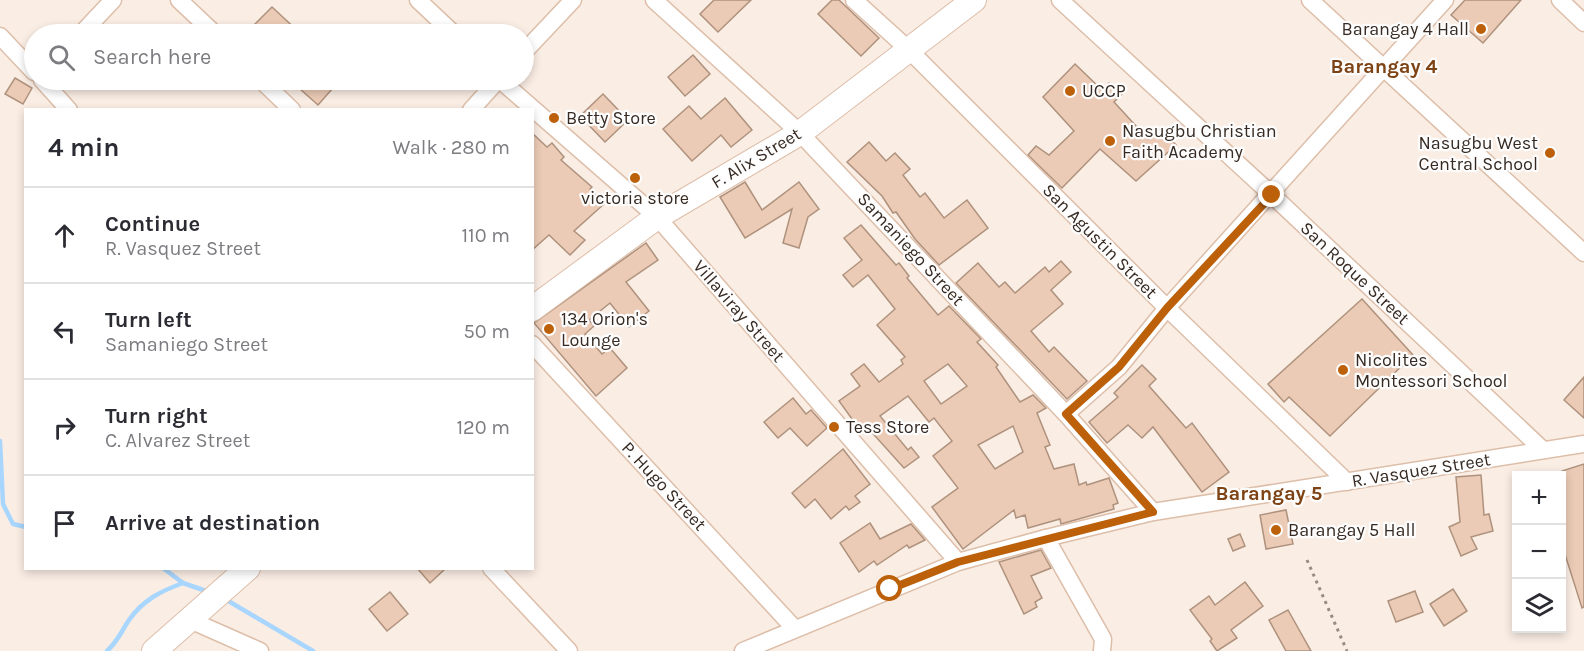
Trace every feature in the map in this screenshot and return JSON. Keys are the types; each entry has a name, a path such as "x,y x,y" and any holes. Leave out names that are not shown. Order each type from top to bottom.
{"main road":[{"name":"F. Alix Street","path":"534,308 657,217 800,133 974,0"},
{"path":"154,651 243,572"}],"street":[{"path":"90,24 113,0"},
{"path":"179,0 204,24"},
{"path":"418,0 443,24"},
{"path":"534,41 573,0"},
{"name":"Samaniego Street","path":"654,0 800,133 1066,414 1153,512"},
{"name":"San Agustin Street","path":"854,0 908,49 1167,308 1347,482"},
{"name":"San Roque Street","path":"1060,0 1272,195 1543,450"},
{"path":"1310,0 1584,253"},
{"path":"1066,414 1119,367 1167,308 1272,195 1383,66 1445,0"},
{"path":"1560,0 1584,23"},
{"path":"0,36 24,61"},
{"path":"51,90 67,108"},
{"path":"271,90 290,108"},
{"path":"473,108 490,90"},
{"name":"Villaviray Street","path":"511,90 531,108"},
{"name":"Villaviray Street","path":"534,110 657,217 958,562"},
{"name":"P. Hugo Street","path":"534,346 795,629"},
{"name":"R. Vasquez Street","path":"743,651 958,562 1046,538 1153,512 1584,444"},
{"path":"1046,538 1103,639 1102,651"},
{"path":"493,570 569,651"},
{"path":"198,612 260,651"}],"path":[{"path":"1307,560 1347,651"}],"building":[{"path":"714,0 751,0 718,32 700,14"},
{"path":"832,0 839,0 879,38 861,56 818,14"},
{"name":"Barangay 4 Hall","path":"1465,0 1521,0 1483,43 1451,15"},
{"path":"272,7 290,24 255,24"},
{"path":"693,55 710,74 685,96 668,77"},
{"path":"1075,64 1102,90 1109,83 1122,94 1114,102 1148,139 1160,129 1176,145 1136,181 1100,149 1062,188 1028,155 1036,146 1049,155 1074,131 1043,97"},
{"path":"15,78 24,83 24,90 31,90 23,104 5,94"},
{"path":"301,90 331,90 318,105"},
{"path":"603,94 628,120 605,142 580,116"},
{"path":"725,98 752,130 731,147 721,135 692,161 663,129 689,106 701,119"},
{"path":"534,135 547,147 552,143 564,157 561,160 592,187 590,189 604,204 574,231 585,240 570,255 549,235 534,248"},
{"path":"869,142 886,161 895,153 910,169 903,175 920,197 925,193 944,218 967,200 988,228 939,265 915,239 896,212 893,213 882,196 847,162"},
{"path":"745,182 762,210 799,182 819,209 808,217 799,248 783,243 792,209 745,238 720,197"},
{"path":"861,225 896,265 899,263 909,276 907,278 938,315 949,306 981,339 977,342 998,365 996,367 1020,402 1033,395 1046,408 1037,413 1050,445 1045,447 1054,469 1074,464 1079,485 1086,482 1087,485 1109,478 1118,503 1113,505 1114,509 1061,524 1060,519 1028,528 1025,515 1016,518 1014,510 963,549 932,507 958,488 933,456 952,441 934,418 929,422 908,396 880,416 908,450 911,447 919,457 904,468 867,427 865,429 852,419 839,401 860,386 851,374 864,364 879,382 903,364 901,360 905,357 877,325 895,309 868,275 853,287 843,275 862,260 844,238","holes":["948,364 967,386 941,404 924,381","1013,426 1023,452 995,469 978,445"]},
{"path":"646,243 658,260 626,282 649,311 629,327 610,303 589,320 594,326 585,334 602,354 610,348 627,368 596,396 534,323"},
{"path":"1061,261 1071,272 1051,290 1063,304 1031,331 1049,352 1054,347 1087,381 1067,399 956,283 978,263 999,287 1005,282 1015,293 1045,267 1049,272"},
{"name":"Nicolites Montessori School","path":"1362,299 1413,355 1330,436 1289,397 1284,402 1268,384"},
{"path":"1142,365 1156,379 1149,386 1186,428 1192,423 1229,472 1202,492 1153,427 1142,438 1128,425 1107,443 1089,422 1118,397 1114,393"},
{"path":"1584,377 1584,418 1564,400"},
{"path":"793,398 806,414 811,410 827,428 807,446 790,428 778,438 764,422"},
{"path":"843,449 870,484 855,496 860,502 849,510 846,506 831,519 815,499 805,508 792,493"},
{"path":"1584,464 1584,607 1582,608 1566,558 1566,471 1562,471"},
{"path":"1481,475 1484,515 1489,514 1493,531 1471,537 1477,549 1461,556 1449,527 1460,522 1456,477"},
{"name":"Barangay 5 Hall","path":"1286,510 1293,544 1266,549 1260,515"},
{"path":"870,523 880,539 911,524 925,540 909,548 907,545 877,565 874,561 859,572 840,543"},
{"path":"1240,534 1245,546 1233,551 1228,539"},
{"path":"1041,550 1051,568 1031,576 1042,598 1035,602 1037,607 1024,614 999,562"},
{"path":"419,570 444,570 430,583"},
{"path":"1245,582 1263,606 1231,630 1237,638 1217,651 1210,641 1212,639 1190,610 1209,596 1215,605"},
{"path":"1453,589 1467,611 1444,626 1430,604"},
{"path":"1415,591 1423,612 1396,622 1388,601"},
{"path":"390,592 408,614 387,631 369,609"},
{"path":"1288,610 1311,651 1286,651 1269,620"}],"waterway":[{"path":"0,441 3,504 13,524 24,527"},
{"path":"166,570 183,583 209,592"},
{"path":"107,651 140,607 160,593 183,583"},
{"path":"225,599 313,651"}],"place":[{"name":"Barangay 4 Hall","path":"1481,29"},
{"name":"UCCP","path":"1070,91"},
{"name":"Betty Store","path":"554,118"},
{"name":"Nasugbu Christian Faith Academy","path":"1110,141"},
{"name":"Nasugbu West Central School","path":"1550,153"},
{"name":"victoria store","path":"635,178"},
{"name":"134 Orion's Lounge","path":"549,329"},
{"name":"Nicolites Montessori School","path":"1343,370"},
{"name":"Tess Store","path":"834,427"},
{"name":"Barangay 5 Hall","path":"1276,530"}],"district":[{"name":"Barangay 4","path":"1384,66"},
{"name":"Barangay 5","path":"1269,493"}],"route":[{"path":"890,589 958,562 1153,512 1066,414 1119,367 1167,308 1272,195"}]}
